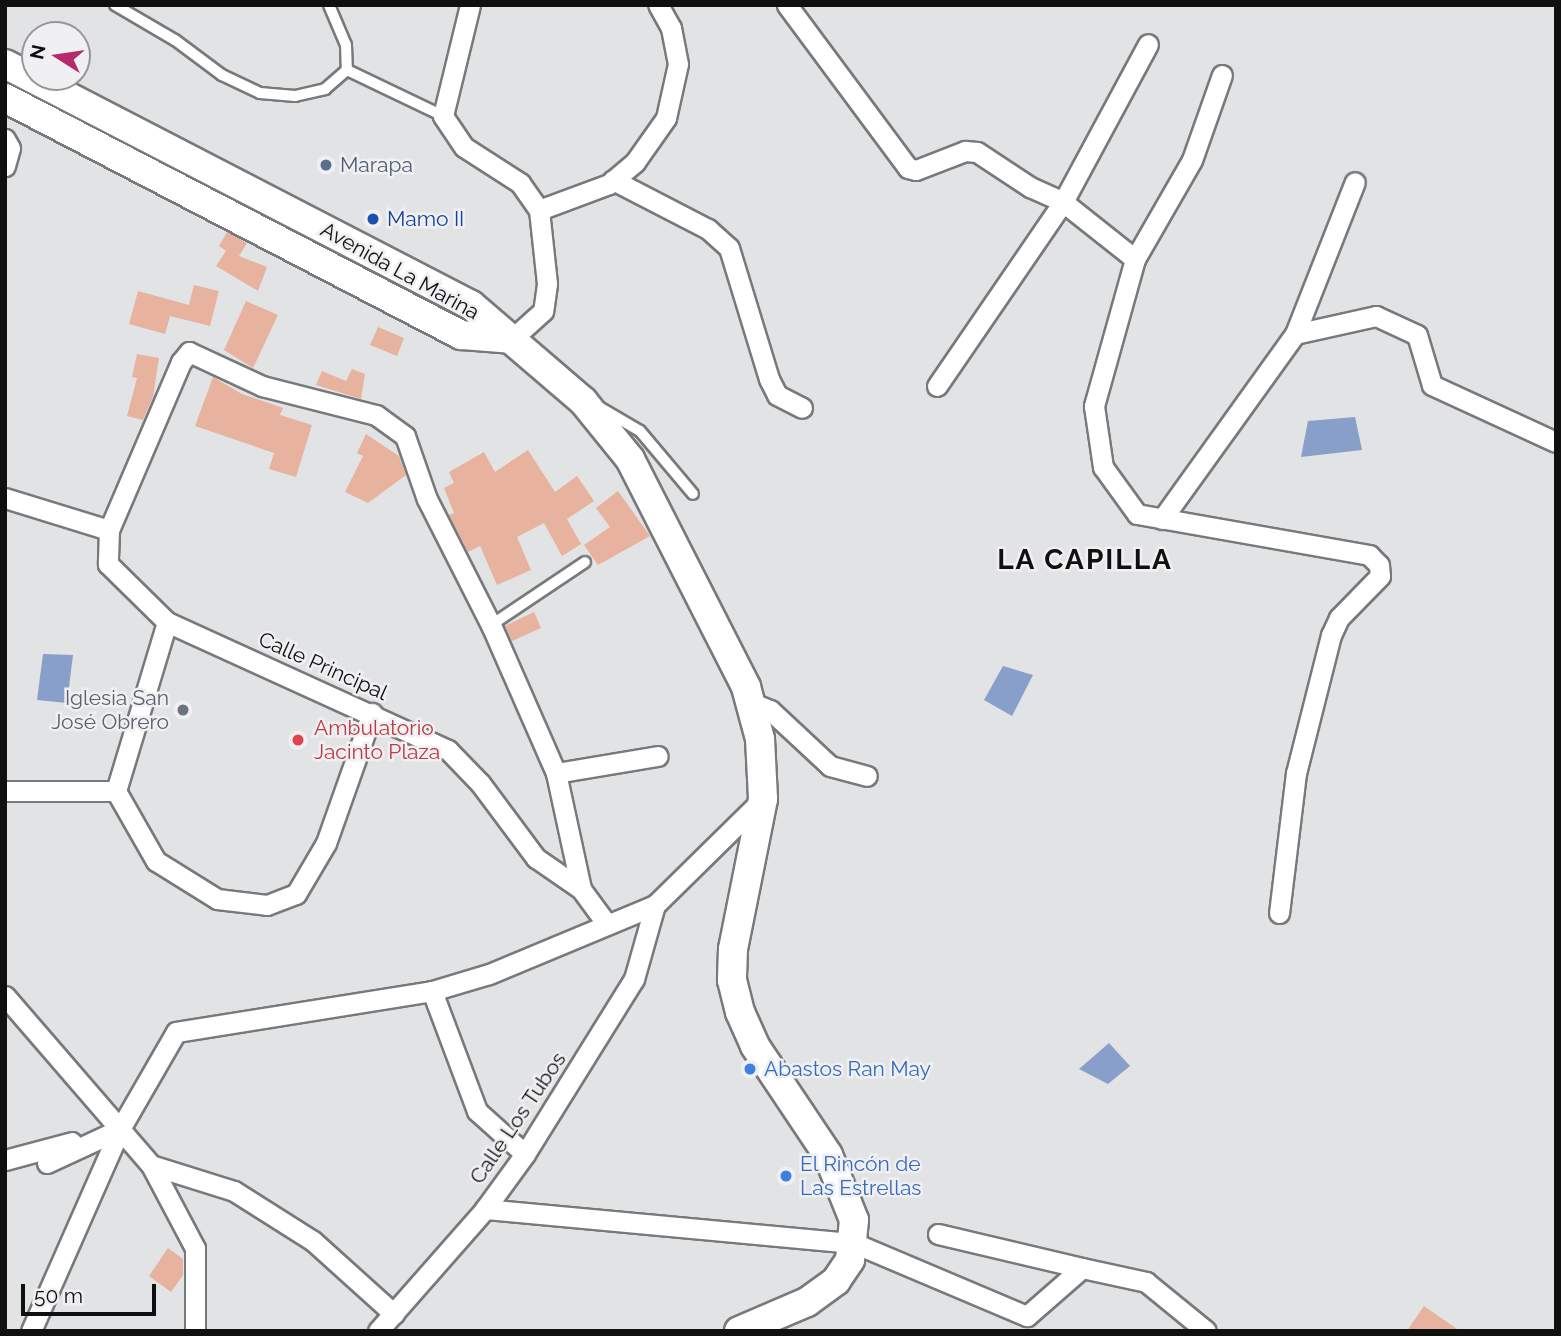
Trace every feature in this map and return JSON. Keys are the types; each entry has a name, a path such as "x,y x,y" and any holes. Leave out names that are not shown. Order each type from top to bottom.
{"main road":[{"name":"Avenida La Marina","path":"5,64 471,305 512,339"},
{"name":"Avenida La Marina","path":"5,98 461,335 512,339"},
{"path":"512,339 583,401 630,459 687,566 750,702 760,739 763,799 733,949 733,980 755,1046 828,1154 854,1220 855,1243 850,1260 836,1281 807,1303 739,1331"}],"street":[{"path":"470,5 443,116 464,147 520,183 539,210 547,284 543,311 512,339"},
{"path":"539,210 613,180 635,162 666,118 678,64 671,27 658,5"},
{"path":"787,5 908,168 916,170 970,150 1063,202 1135,259"},
{"path":"937,386 1063,202 1148,44"},
{"path":"1222,75 1192,160 1135,259 1094,406 1103,467 1137,514 1369,555 1380,565 1380,576 1339,618 1331,635 1296,773 1279,913"},
{"path":"5,139 10,148 5,166"},
{"path":"613,180 708,229 729,248 769,379 777,395 802,408"},
{"path":"1163,519 1296,334 1355,182"},
{"path":"1296,334 1376,316 1398,323 1417,335 1432,385 1556,442"},
{"path":"5,498 109,530 181,362 189,352 262,386 376,415 405,436 427,499 491,625 556,773 581,889"},
{"name":"Calle Principal","path":"109,530 108,564 167,622 372,713 448,750 480,783 536,858 581,889 606,923"},
{"path":"167,622 116,791 156,861 217,899 267,905 296,894 326,843 372,713"},
{"path":"750,702 769,710 830,766 867,776"},
{"path":"556,773 658,756"},
{"path":"5,791 116,791"},
{"path":"31,1331 120,1129 176,1032 432,991 489,974 606,923 655,905 763,799"},
{"name":"Calle Los Tubos","path":"378,1331 485,1209 525,1154 634,979 655,905"},
{"path":"432,991 477,1111 525,1154"},
{"path":"5,996 151,1165 195,1248 195,1331"},
{"path":"5,1160 120,1129"},
{"path":"47,1163 120,1129"},
{"path":"151,1165 234,1191 313,1241 394,1314"},
{"path":"485,1209 855,1243 1027,1316 1082,1268"},
{"path":"937,1234 1146,1282 1206,1331"}],"lane":[{"path":"115,5 175,40 222,75 260,93 295,96 325,89 347,70"},
{"path":"329,5 346,45 347,70"},
{"path":"347,70 443,116"},
{"path":"583,401 606,407 640,431 693,494"},
{"path":"491,625 585,562"}],"water":[{"path":"1355,417 1362,450 1301,457 1308,421"},
{"path":"43,654 73,655 67,703 37,700"},
{"path":"1003,666 1033,675 1012,716 984,700"},
{"path":"1109,1043 1130,1066 1108,1084 1079,1069"}],"building":[{"path":"227,232 247,243 239,256 267,267 258,291 216,266 226,251 219,246"},
{"path":"194,285 219,291 210,326 170,316 165,334 129,324 138,291 189,305"},
{"path":"246,301 278,315 253,368 224,350"},
{"path":"378,327 404,338 397,356 370,345"},
{"path":"137,354 159,358 153,397 143,420 127,416 137,378 132,377"},
{"path":"352,369 365,374 361,399 316,385 322,371 346,381"},
{"path":"213,377 242,394 283,408 280,415 312,425 296,477 269,469 274,453 195,426"},
{"path":"366,434 399,456 406,475 368,503 345,492 363,456 357,453"},
{"path":"528,450 555,492 577,476 594,501 567,519 581,544 562,556 544,523 517,537 531,570 497,585 480,546 468,552 449,515 454,513 444,488 454,483 449,472 484,452 495,472"},
{"path":"618,491 650,536 598,565 584,545 610,527 596,508"},
{"path":"534,612 541,628 512,641 505,626"},
{"path":"168,1248 183,1259 183,1275 171,1292 149,1276"},
{"path":"1424,1306 1460,1331 1407,1331"}],"place":[{"name":"Marapa","path":"326,165"},
{"name":"Mamo II","path":"373,219"},
{"name":"Iglesia San José Obrero","path":"183,710"},
{"name":"Ambulatorio Jacinto Plaza","path":"298,740"},
{"name":"Abastos Ran May","path":"750,1069"},
{"name":"El Rincón de Las Estrellas","path":"786,1176"}],"district":[{"name":"LA CAPILLA","path":"1085,560"}]}
